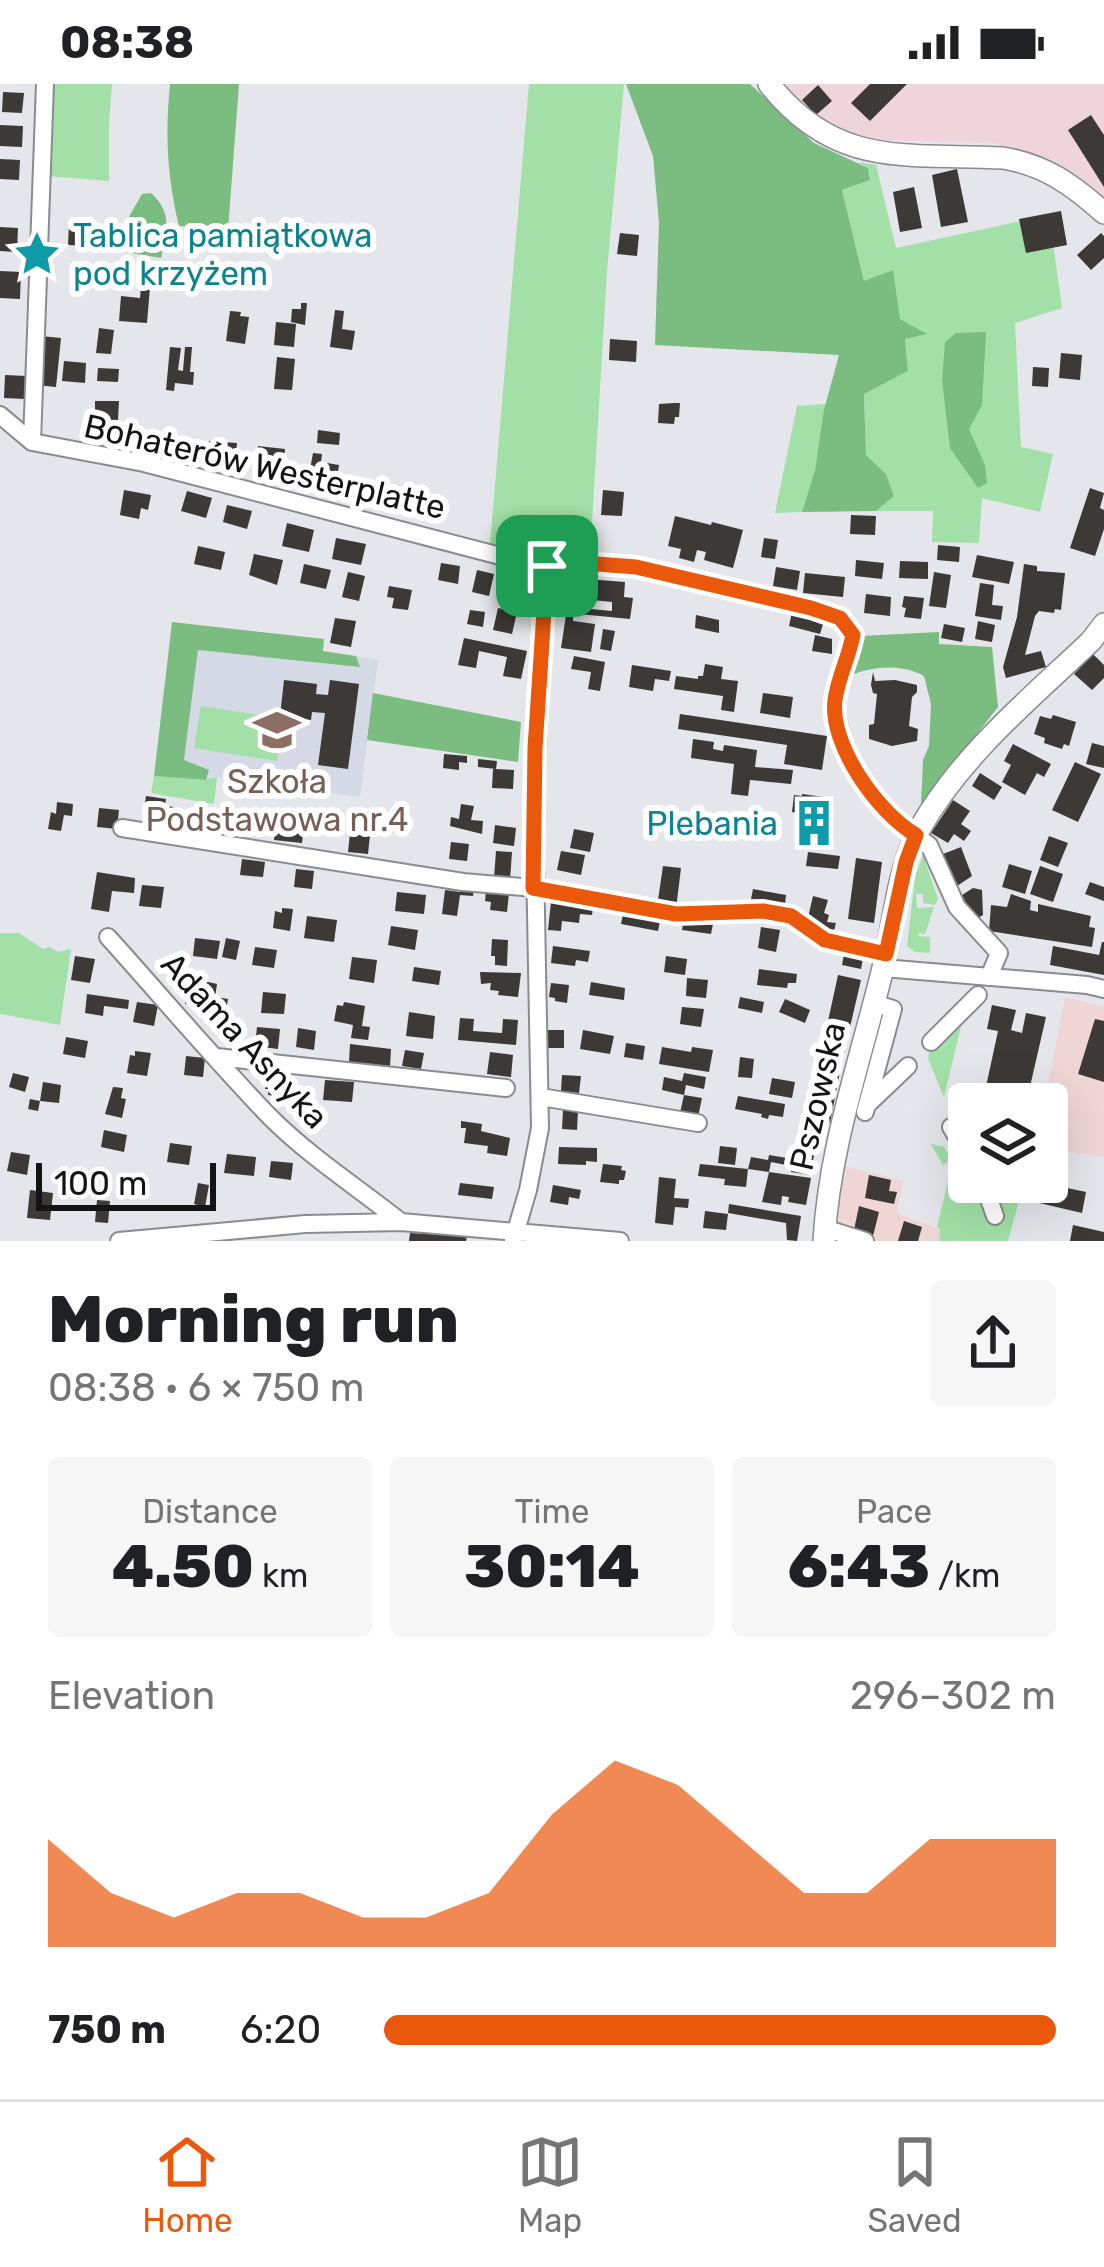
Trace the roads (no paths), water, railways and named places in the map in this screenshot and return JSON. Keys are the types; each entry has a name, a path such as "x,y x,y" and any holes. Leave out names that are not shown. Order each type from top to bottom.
{"main road":[{"path":"769,84 800,118 847,144 898,155 1020,160 1066,181 1104,213"},
{"name":"Pszowska","path":"824,1234 833,1161 916,835 975,752 1100,638"}],"street":[{"path":"32,442 45,84"},
{"name":"Bohaterów Westerplatte","path":"0,415 32,442 148,464 527,563 636,567 840,618 853,635 834,705 843,743 854,768 895,821 929,845 958,907 999,953 989,977"},
{"path":"513,1236 540,1128 533,888 535,748 547,566"},
{"path":"122,828 533,888 676,914 763,911 791,916 825,940 885,961 1104,989"},
{"name":"Adama Asnyka","path":"108,937 271,1118 401,1222"},
{"path":"931,1042 978,995"},
{"path":"891,1008 866,1109 908,1066"},
{"path":"217,1057 506,1088"},
{"path":"541,1097 698,1123"},
{"path":"990,1203 995,1216"},
{"path":"119,1241 304,1224 401,1222 513,1236 620,1241"},
{"path":"824,1234 865,1241"}],"place":[{"name":"Tablica pamiątkowa pod krzyżem","path":"37,254"},
{"name":"Szkoła Podstawowa nr.4","path":"277,730"},
{"name":"Plebania","path":"814,823"}]}
